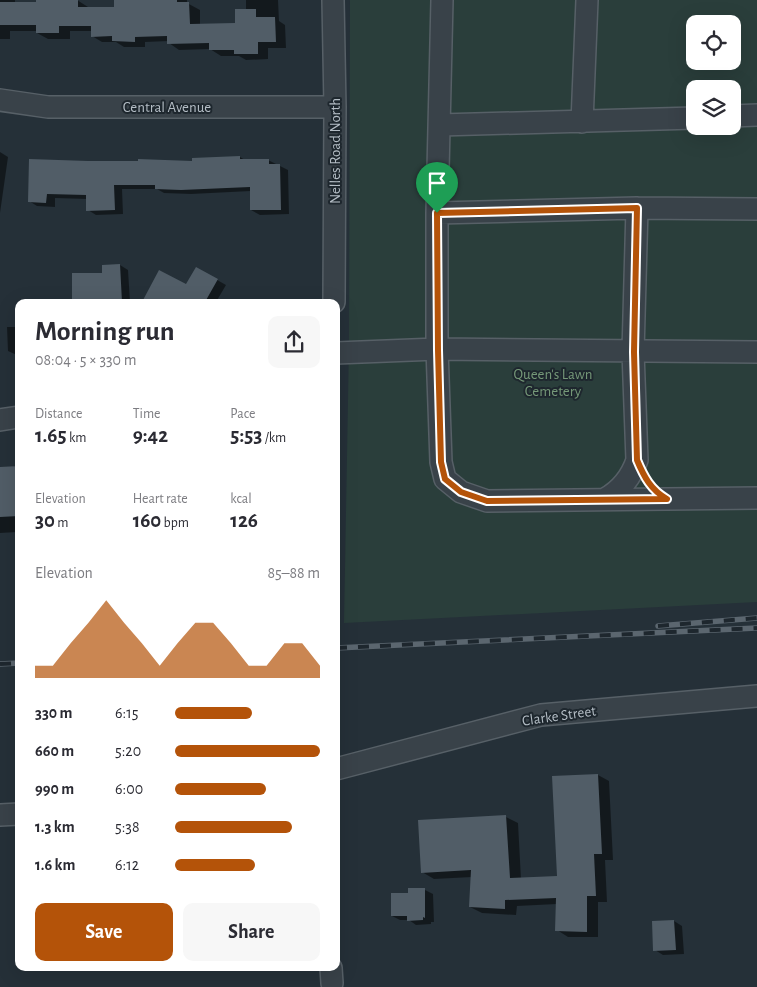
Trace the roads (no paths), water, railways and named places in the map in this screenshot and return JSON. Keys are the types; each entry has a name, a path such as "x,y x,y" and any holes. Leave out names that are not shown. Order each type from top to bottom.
{"street":[{"name":"Nelles Road North","path":"333,0 335,107 334,299"},
{"path":"442,0 437,213 441,462 445,479 461,492 487,501 757,498"},
{"path":"582,122 587,0"},
{"name":"Central Avenue","path":"0,100 48,107 335,107"},
{"path":"741,116 757,115"},
{"path":"440,125 686,118"},
{"path":"437,213 637,208 757,209"},
{"path":"637,208 634,352 637,460 643,476 652,488 667,499"},
{"path":"340,353 438,350 757,352"},
{"path":"0,420 15,418"},
{"path":"605,499 624,485 633,472 637,460"},
{"name":"Clarke Street","path":"340,768 541,715 757,696"},
{"path":"0,815 15,814"}],"railway":[{"path":"658,626 757,618"},
{"path":"340,648 757,628"},
{"path":"0,664 15,663"}],"park label":[{"name":"Queen's Lawn Cemetery","path":"553,382"}]}
